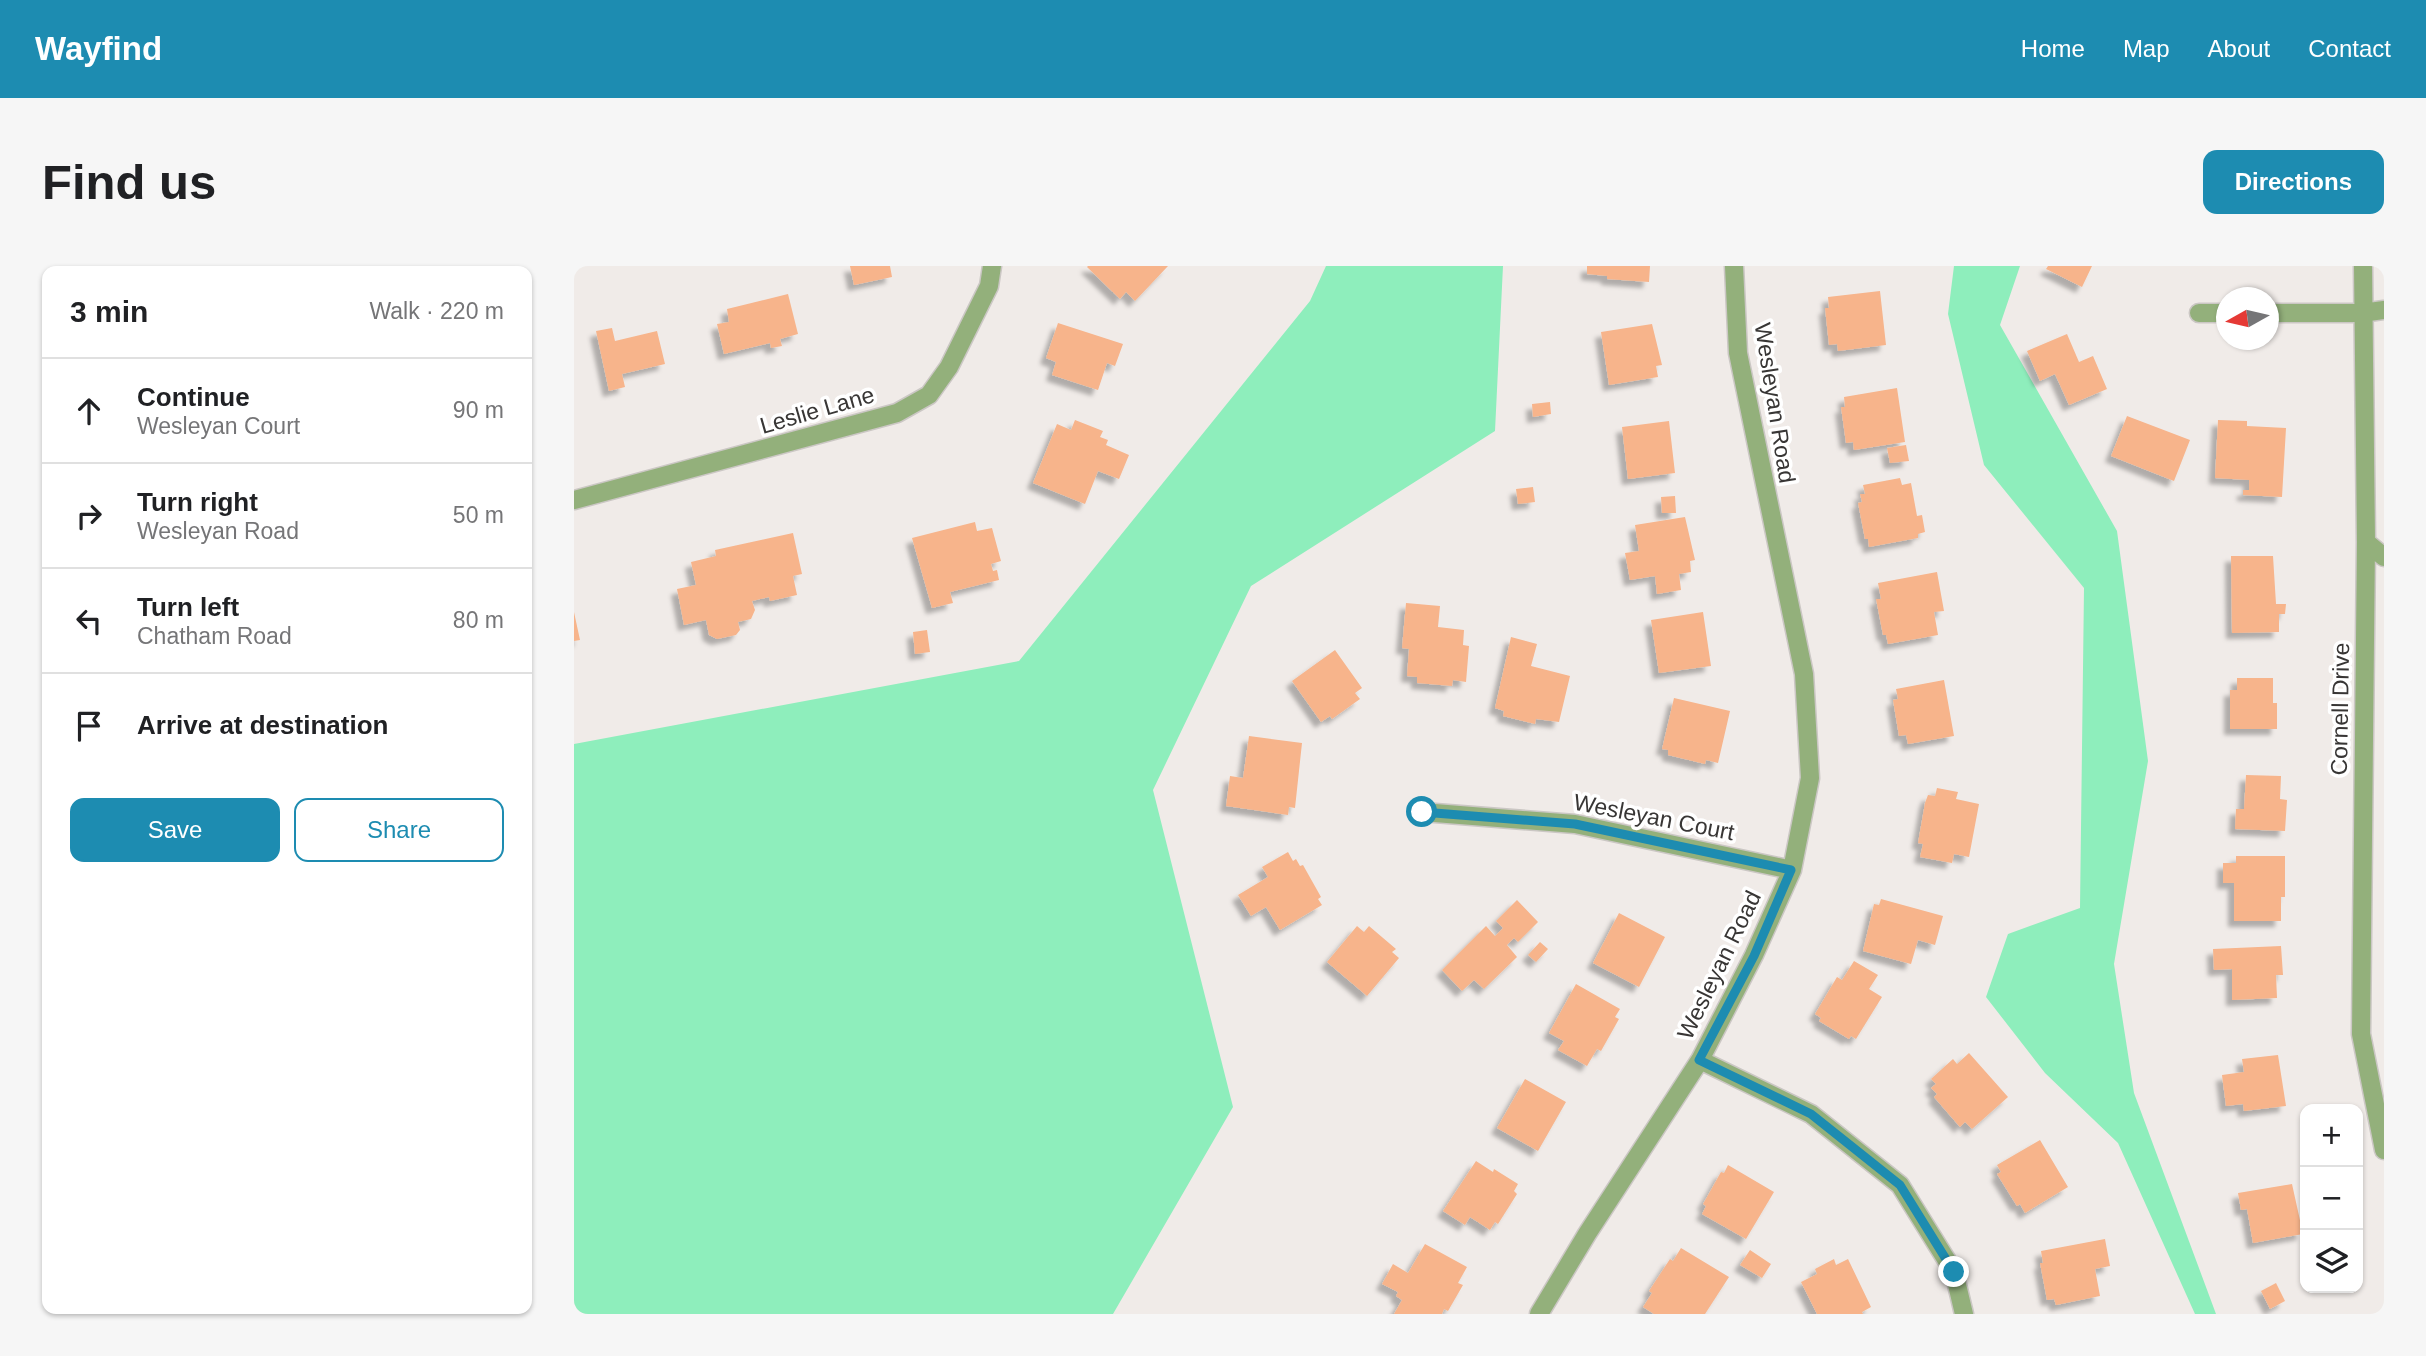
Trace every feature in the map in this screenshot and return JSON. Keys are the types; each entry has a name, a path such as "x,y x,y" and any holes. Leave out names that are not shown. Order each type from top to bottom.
{"street":[{"name":"Leslie Lane","path":"574,500 897,413 929,395 949,367 989,286 992,266"},
{"name":"Wesleyan Road","path":"1539,1314 1699,1060 1754,956 1791,870 1810,778 1804,674 1738,353 1734,266"},
{"name":"Cornell Drive","path":"2362,266 2366,542 2361,1034 2384,1150"},
{"path":"2279,313 2362,313 2384,310"},
{"path":"2199,313 2216,313"},
{"path":"2366,542 2384,556"},
{"name":"Wesleyan Court","path":"1422,812 1575,824 1791,870"},
{"path":"1699,1060 1811,1114 1900,1185 1954,1272 1964,1314"}],"green space":[{"path":"1326,266 1503,266 1495,431 1251,586 1153,790 1233,1107 1113,1314 574,1314 574,744 1019,661 1310,301"},
{"path":"1954,266 2020,266 2000,325 2117,531 2148,761 2114,964 2134,1093 2216,1314 2195,1314 2118,1143 2045,1073 1986,997 2008,934 2080,908 2084,588 1984,465 1948,314"}],"building":[{"path":"850,266 890,266 892,277 854,285"},
{"path":"1088,266 1168,266 1135,301 1126,292 1120,299"},
{"path":"1587,266 1650,266 1649,282 1607,279 1607,276 1587,274"},
{"path":"2048,266 2092,266 2082,287 2046,269"},
{"path":"1880,291 1886,345 1838,351 1837,344 1829,345 1825,308 1829,308 1828,297"},
{"path":"788,294 798,334 780,339 782,346 771,348 770,343 724,354 717,324 729,322 727,309"},
{"path":"1058,323 1123,344 1115,366 1107,363 1098,390 1052,375 1056,362 1046,358"},
{"path":"1652,324 1662,365 1656,366 1658,377 1609,385 1601,332"},
{"path":"612,328 615,341 657,331 665,364 622,374 625,387 609,391 596,331"},
{"path":"2067,334 2079,362 2093,356 2107,389 2069,405 2055,374 2040,381 2027,351"},
{"path":"1897,388 1905,442 1854,450 1853,442 1846,443 1841,407 1845,407 1844,397"},
{"path":"1550,402 1551,414 1533,417 1532,404"},
{"path":"2127,416 2190,440 2174,481 2111,456"},
{"path":"1075,420 1103,431 1100,437 1108,440 1106,445 1129,455 1119,479 1098,471 1085,504 1033,483 1057,424 1071,430"},
{"path":"2218,420 2247,421 2247,426 2286,428 2282,497 2243,495 2243,490 2249,490 2249,480 2215,478"},
{"path":"1669,421 1675,473 1628,479 1622,427"},
{"path":"1906,445 1909,461 1890,463 1887,448"},
{"path":"1900,478 1902,485 1911,483 1917,516 1922,515 1925,532 1918,534 1918,538 1869,547 1858,503 1862,502 1860,494 1865,494 1863,485"},
{"path":"1533,487 1535,502 1518,504 1516,489"},
{"path":"1675,496 1676,513 1662,513 1661,497"},
{"path":"1685,517 1695,560 1690,561 1691,572 1679,574 1681,590 1657,594 1655,576 1630,580 1625,553 1639,551 1635,525"},
{"path":"975,522 977,531 992,528 1001,561 991,564 993,571 997,570 999,580 950,592 953,603 932,608 912,538"},
{"path":"793,533 802,574 793,576 797,595 770,601 769,597 752,601 755,610 751,619 738,622 740,630 736,635 717,639 709,635 706,620 684,625 677,589 696,585 691,562 716,556 715,550"},
{"path":"2231,556 2273,556 2276,604 2286,604 2285,614 2279,614 2279,632 2232,633"},
{"path":"1937,572 1944,611 1934,612 1938,635 1888,644 1886,635 1883,635 1876,599 1881,599 1878,583"},
{"path":"1406,603 1440,606 1438,627 1464,630 1463,645 1469,646 1466,682 1453,680 1452,686 1417,683 1417,677 1407,676 1409,649 1402,648"},
{"path":"574,612 580,640 574,641"},
{"path":"1703,612 1711,666 1659,673 1651,620"},
{"path":"927,630 930,652 915,654 913,632"},
{"path":"1511,637 1537,644 1531,666 1570,676 1559,722 1536,719 1535,724 1503,716 1504,711 1495,708"},
{"path":"1335,650 1362,688 1355,693 1360,699 1332,719 1330,716 1321,722 1292,681"},
{"path":"2237,678 2273,678 2277,729 2230,729 2230,690 2237,690"},
{"path":"1944,680 1954,736 1908,744 1906,735 1899,736 1893,700 1898,699 1896,689"},
{"path":"1674,698 1730,711 1718,763 1706,760 1705,764 1668,755 1668,750 1662,749"},
{"path":"1249,736 1302,743 1295,808 1289,807 1288,815 1226,806 1230,776 1243,778"},
{"path":"2246,775 2281,776 2280,799 2287,800 2285,831 2235,829 2236,809 2244,809"},
{"path":"1937,788 1958,792 1956,799 1979,804 1969,857 1954,854 1952,863 1920,857 1923,844 1918,843 1925,803 1928,795 1935,796"},
{"path":"1288,852 1293,861 1296,859 1300,866 1303,865 1321,897 1318,899 1322,905 1280,930 1266,907 1251,916 1238,895 1268,877 1262,867"},
{"path":"2236,856 2285,856 2285,897 2281,897 2281,921 2234,921 2234,883 2223,883 2223,863 2236,863"},
{"path":"1881,899 1943,916 1935,945 1918,940 1911,964 1863,951 1874,904 1879,905"},
{"path":"1517,900 1538,922 1518,942 1514,938 1507,945 1517,957 1484,989 1474,980 1462,991 1442,970 1486,926 1495,936 1503,928 1496,921"},
{"path":"1619,913 1665,937 1639,987 1593,963"},
{"path":"1357,926 1364,932 1369,926 1396,949 1392,952 1399,958 1367,996 1327,962"},
{"path":"1540,942 1548,949 1536,962 1528,955"},
{"path":"2281,946 2283,975 2276,975 2277,998 2232,1000 2232,969 2214,970 2213,949"},
{"path":"1854,961 1878,975 1869,989 1882,997 1856,1039 1851,1036 1849,1039 1819,1021 1821,1018 1815,1014 1837,977 1842,980"},
{"path":"1576,984 1620,1009 1615,1017 1619,1019 1601,1051 1597,1049 1587,1066 1558,1050 1564,1041 1549,1033"},
{"path":"1969,1053 2008,1097 1972,1129 1965,1122 1960,1127 1934,1097 1937,1094 1931,1088 1936,1084 1931,1079 1953,1059 1957,1064"},
{"path":"2278,1055 2286,1106 2244,1111 2243,1104 2226,1106 2222,1075 2244,1072 2242,1059"},
{"path":"1525,1079 1566,1102 1538,1151 1497,1128"},
{"path":"2040,1140 2068,1187 2025,1213 2020,1204 2017,1206 1997,1174 2001,1172 1997,1165"},
{"path":"1476,1161 1518,1184 1514,1191 1517,1194 1498,1224 1495,1222 1490,1230 1470,1217 1465,1225 1443,1211"},
{"path":"1728,1165 1774,1192 1746,1239 1702,1214 1706,1206 1703,1204 1721,1172 1724,1173"},
{"path":"2292,1184 2300,1220 2300,1235 2253,1243 2247,1209 2241,1210 2238,1193"},
{"path":"2105,1239 2110,1266 2095,1269 2100,1296 2056,1305 2054,1299 2047,1300 2040,1263 2043,1263 2041,1251"},
{"path":"1425,1244 1467,1267 1458,1283 1463,1285 1448,1311 1444,1309 1442,1314 1394,1314 1402,1300 1396,1296 1398,1292 1382,1284 1393,1264 1408,1273"},
{"path":"1681,1248 1729,1277 1705,1314 1654,1314 1643,1307 1652,1293 1649,1291 1670,1259 1673,1261"},
{"path":"1750,1250 1771,1264 1762,1278 1740,1265"},
{"path":"1834,1259 1836,1265 1848,1259 1871,1307 1862,1312 1863,1314 1817,1314 1801,1282 1817,1274 1815,1269"},
{"path":"2276,1283 2285,1301 2270,1309 2261,1291"}],"route":[{"path":"1422,812 1575,824 1791,870 1754,956 1699,1060 1811,1114 1900,1185 1954,1272"}]}
